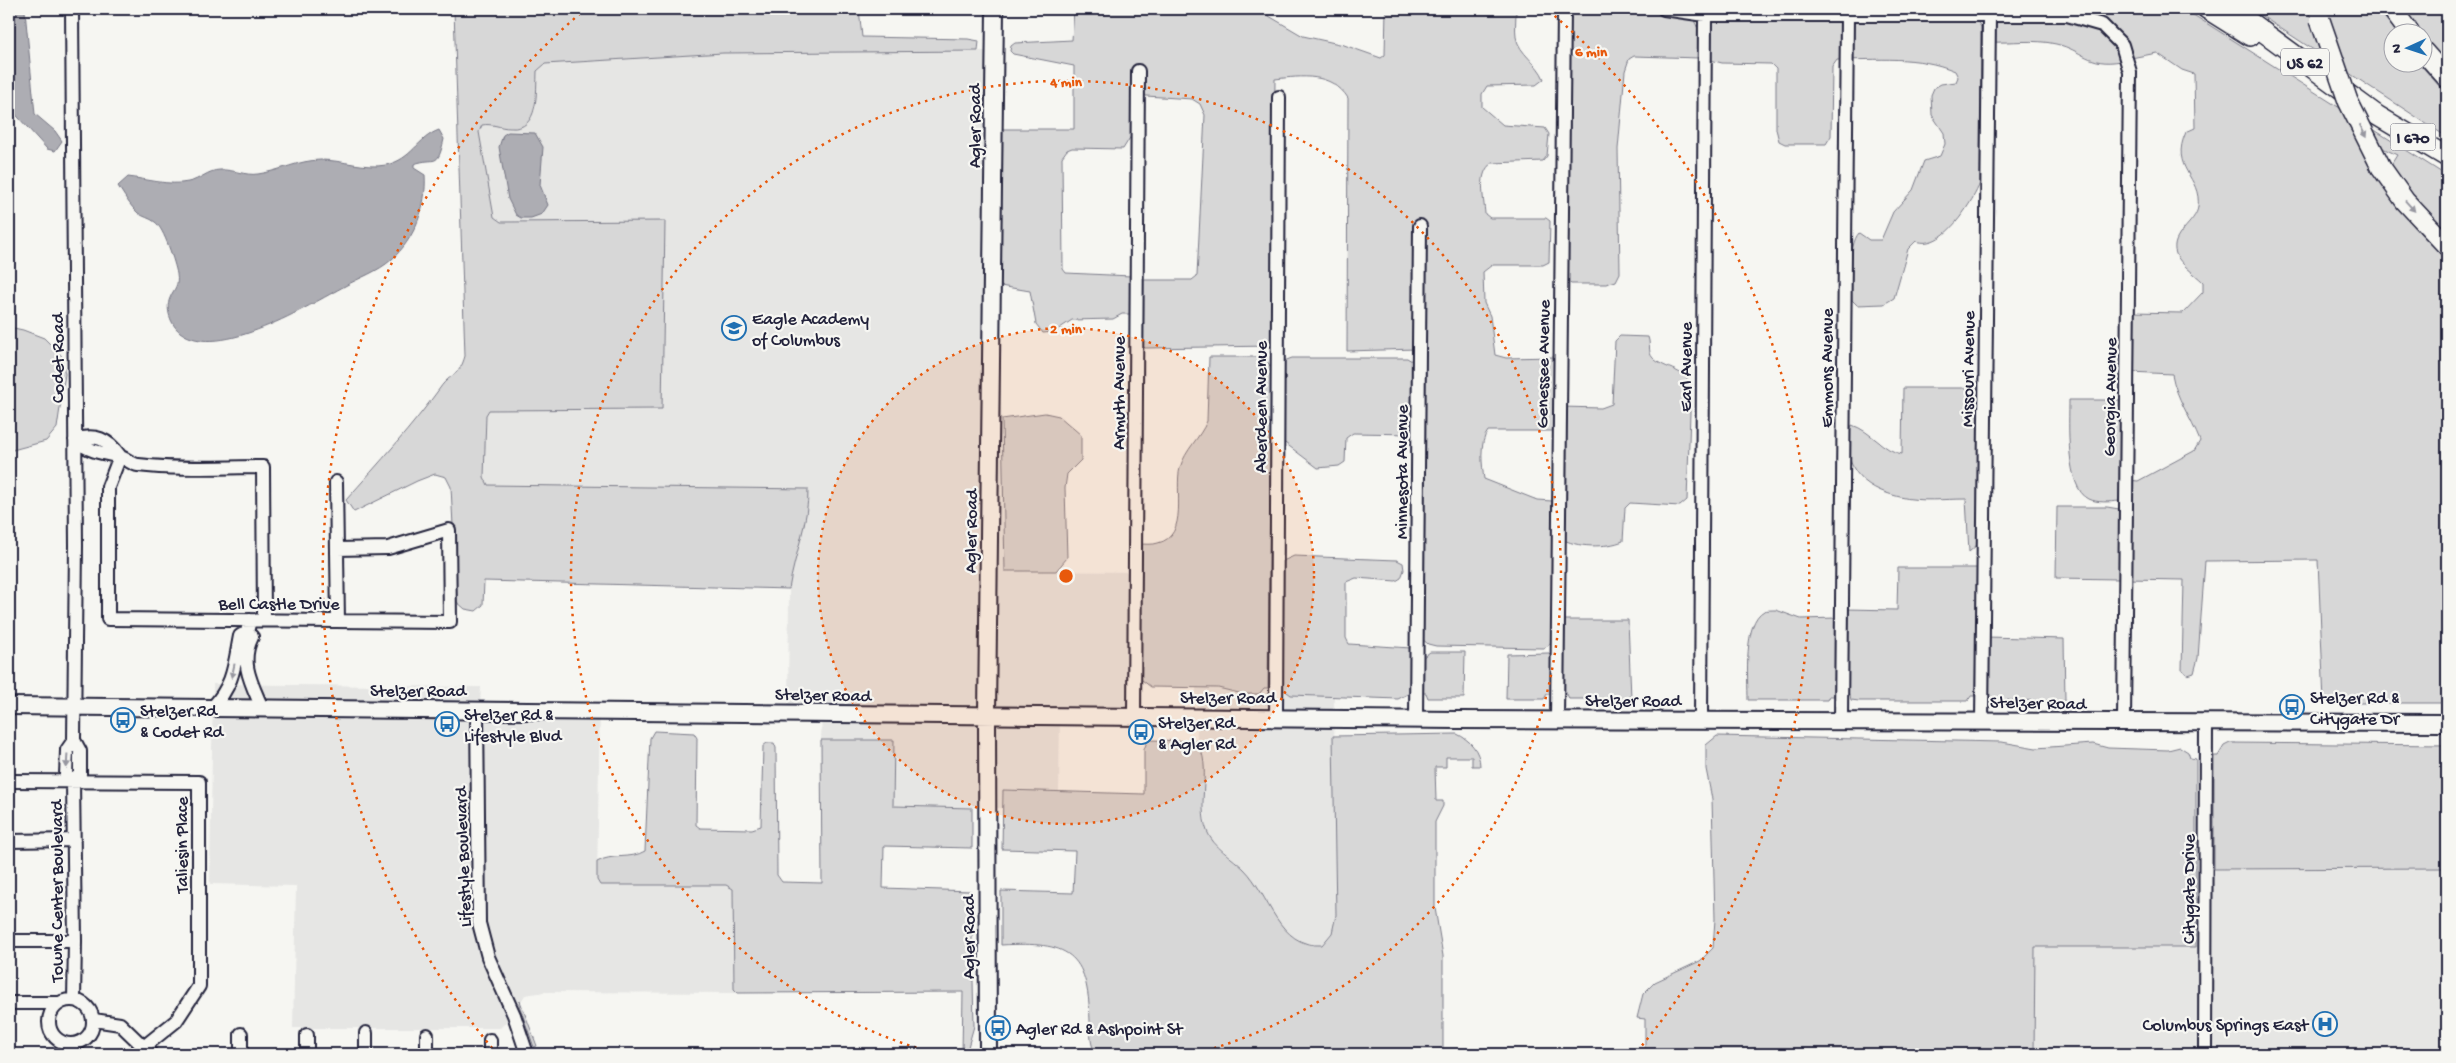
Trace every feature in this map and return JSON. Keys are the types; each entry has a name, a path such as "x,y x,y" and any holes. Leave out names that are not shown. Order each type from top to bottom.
{"highway":[{"path":"2207,9 2378,116"},
{"name":"US 62","path":"2232,9 2378,116"},
{"path":"2392,9 2402,22"},
{"path":"2318,15 2348,101 2381,167 2405,201 2447,246"},
{"path":"2434,63 2447,78"},
{"name":"I 670","path":"2378,116 2447,157"}],"main road":[{"name":"Agler Road","path":"988,1054 987,715 995,9"},
{"name":"Stelzer Road","path":"9,706 1557,720 2447,723"}],"street":[{"name":"Codet Road","path":"72,9 75,440 74,706"},
{"name":"Genessee Avenue","path":"1557,720 1564,9"},
{"name":"Georgia Avenue","path":"1664,9 1705,15 2067,16 2102,25 2122,45 2130,72 2124,723"},
{"name":"Earl Avenue","path":"1701,720 1705,15"},
{"name":"Emmons Avenue","path":"1841,721 1848,16"},
{"name":"Missouri Avenue","path":"1982,722 1989,16"},
{"name":"Armuth Avenue","path":"1134,716 1138,71"},
{"name":"Aberdeen Avenue","path":"1276,717 1279,97"},
{"name":"Minnesota Avenue","path":"1416,718 1420,226"},
{"path":"75,440 88,436 111,443 120,456 135,464 159,467 262,466 254,624 245,659 262,708"},
{"name":"Bell Castle Drive","path":"120,456 108,487 108,619 254,624 338,621 450,622 448,530 388,548 337,549"},
{"path":"336,482 338,621"},
{"path":"212,708 226,693 231,681 240,636 254,624"},
{"name":"Towne Center Boulevard","path":"74,706 74,740 80,751 80,774 73,782 74,1000"},
{"name":"Lifestyle Boulevard","path":"478,710 479,923 488,957 514,1015 527,1054"},
{"name":"Citygate Drive","path":"2205,1054 2206,723"},
{"name":"Taliesin Place","path":"9,780 198,782 199,986 176,1021 148,1050"},
{"path":"9,841 74,840"},
{"path":"9,941 75,941"},
{"name":"Towne Center Boulevard","path":"74,1000 87,1007 94,1020 91,1032 83,1042 71,1050 56,1039 51,1032 50,1016 59,1003 74,1000"},
{"path":"9,1003 59,1003"},
{"path":"94,1020 120,1024 148,1050"},
{"path":"366,1033 366,1054"},
{"path":"241,1034 241,1054"},
{"path":"307,1035 307,1054"},
{"path":"427,1035 427,1054"},
{"path":"490,1040 490,1054"}],"shaded area":[{"path":"9,9 24,9 25,11 35,114 55,131 62,141 55,151 47,149 9,107"},
{"path":"454,9 859,9 862,37 968,39 979,41 978,51 723,53 545,64 537,71 536,99 531,117 527,123 520,127 510,128 482,125 479,132 494,217 501,222 665,221 662,409 489,410 486,415 484,477 488,485 808,489 804,526 789,589 484,581 483,605 476,611 465,609 457,602 451,487 446,477 435,474 354,512 346,500 407,431 444,383 457,372 465,356"},
{"path":"1074,9 1257,9 1303,36 1344,45 1381,58 1385,55 1386,9 1516,9 1516,37 1518,43 1538,68 1544,79 1536,85 1487,86 1482,94 1482,107 1503,125 1545,128 1549,134 1547,156 1543,161 1492,163 1487,167 1482,186 1485,214 1490,218 1546,218 1550,221 1549,262 1543,265 1492,265 1483,272 1484,303 1490,316 1495,355 1506,358 1554,357 1555,431 1488,431 1483,441 1482,461 1484,479 1537,500 1552,501 1553,638 1549,645 1544,648 1436,646 1428,644 1421,638 1416,349 1347,351 1348,98 1333,84 1325,80 1305,77 1275,79 1272,346 1145,348 1140,343 1140,280 1192,280 1197,276 1205,115 1200,104 1192,99 1146,96 1143,92 1133,90 1131,136 1123,149 1072,148 1067,150 1062,157 1063,269 1066,273 1131,276 1131,314 1122,314 1113,319 1072,320 1054,332 1043,333 1036,324 1030,291 1000,286 1000,129 1074,129 1074,66 1013,54 1010,51 1011,46 1015,43 1072,40"},
{"path":"1569,9 1634,9 1693,18 1699,31 1699,58 1634,56 1629,59 1625,71 1618,149 1620,273 1616,281 1606,284 1571,284 1564,278"},
{"path":"1697,9 2184,9 2447,176 2447,240 2389,168 2397,155 2356,135 2385,185 2407,217 2432,246 2447,258 2447,639 2443,642 2445,703 2324,703 2318,560 2205,561 2198,658 2194,673 2188,675 2182,670 2184,580 2127,579 2128,480 2138,481 2194,451 2200,441 2180,400 2172,374 2130,372 2131,312 2183,313 2203,292 2203,282 2181,261 2176,254 2175,247 2179,235 2193,218 2198,207 2198,196 2183,164 2181,155 2186,132 2195,128 2194,74 2182,70 2157,53 2131,58 2101,19 2076,11"},
{"path":"2251,9 2308,9 2314,29 2334,36 2323,9 2378,9 2388,22 2384,22 2384,72 2427,72 2447,95 2447,137"},
{"path":"2399,9 2447,9 2447,69 2434,54 2434,22 2409,22"},
{"path":"1715,18 1977,21 1981,27 1980,183 1966,209 1952,227 1936,239 1928,242 1916,241 1908,249 1894,298 1884,304 1857,305 1852,300 1851,265 1853,246 1859,233 1869,240 1881,240 1893,212 1913,190 1924,161 1940,156 1945,144 1944,133 1932,115 1931,95 1934,88 1941,84 1956,82 1958,77 1955,71 1912,60 1837,60 1832,67 1831,136 1826,144 1785,144 1779,141 1776,129 1776,69 1771,64 1722,63 1707,59 1710,23"},
{"path":"2060,19 2084,24 2095,28 2107,38 2121,61 2101,62 2093,60 2056,44 2031,41 1990,42 1993,24 1999,20"},
{"path":"993,51 1005,571 1137,572 1138,680 1142,680 1143,712 1060,710 1059,792 1003,790 1002,808 893,806 894,740 821,740 822,713 788,711 789,589 794,561 488,486 484,478 486,415 489,410 662,409 665,221 501,222 494,217 479,133 482,125 490,124 511,129 535,110 537,71 545,64 723,53"},
{"path":"439,130 444,139 437,158 414,164 414,168 425,175 424,198 418,221 407,242 386,264 287,317 240,336 217,340 197,339 180,332 174,325 168,307 177,282 174,262 162,231 153,221 135,210 118,186 128,177 166,183 181,183 192,181 216,170 258,174 313,160 329,160 370,166 386,165 403,158 425,138"},
{"path":"508,132 535,133 543,147 540,185 548,205 542,214 531,218 521,218 516,215 508,199 499,147 503,135"},
{"path":"9,327 44,338 61,355 65,374 57,428 46,441 9,451"},
{"path":"1620,336 1648,337 1650,353 1653,358 1657,362 1682,374 1691,384 1687,500 1680,506 1630,503 1625,508 1623,541 1600,546 1574,544 1561,538 1562,407 1601,408 1612,404 1615,341"},
{"path":"1209,357 1265,357 1271,368 1268,688 1264,688 1259,694 1243,694 1218,688 1151,687 1142,680 1138,680 1139,544 1158,543 1168,539 1174,531 1177,522 1180,468 1185,455 1207,421"},
{"path":"1292,358 1407,358 1412,361 1415,368 1414,434 1353,433 1346,438 1345,462 1339,466 1318,468 1281,440 1284,361"},
{"path":"1903,388 1979,388 1977,545 1969,552 1966,499 1916,499 1886,493 1864,481 1856,473 1851,463 1849,439 1852,425 1889,449 1902,454"},
{"path":"2069,400 2122,400 2119,501 2100,502 2089,499 2081,493 2072,469 2070,454"},
{"path":"1045,413 1059,416 1081,435 1081,460 1067,474 1065,488 1067,558 1056,571 1005,571 1002,419"},
{"path":"2057,507 2107,507 2119,509 2119,579 2056,578"},
{"path":"1294,556 1397,560 1403,563 1404,570 1401,578 1396,581 1356,578 1346,582 1346,638 1349,644 1411,648 1410,693 1398,699 1291,695 1283,689 1279,689 1278,570 1283,561"},
{"path":"1898,568 1977,568 1975,696 1971,696 1968,701 1859,701 1851,700 1850,695 1845,696 1845,609 1897,610"},
{"path":"1776,610 1801,619 1836,618 1834,696 1829,696 1827,700 1748,700 1748,651 1753,626 1757,617 1764,611"},
{"path":"1560,620 1628,620 1631,699 1569,699 1567,694 1562,694"},
{"path":"1986,637 2064,639 2065,701 1998,700 1989,697 1986,692"},
{"path":"1430,652 1465,652 1464,698 1428,698 1426,693 1420,693 1422,658"},
{"path":"1549,653 1552,656 1552,694 1547,694 1544,699 1506,699 1507,654"},
{"path":"213,684 481,687 480,707 600,707 597,880 726,885 733,889 734,988 738,993 545,992 525,995 513,1015 500,1028 293,1028 296,886 210,884"},
{"path":"1196,687 1218,688 1243,694 1268,688 1283,689 1291,695 1334,696 1336,915 1332,933 1322,945 1302,943 1284,930 1246,871 1213,841 1207,831 1204,813 1203,752 1197,741"},
{"path":"654,731 694,733 697,738 696,825 700,828 752,829 761,826 763,746 767,743 774,743 776,748 777,875 782,882 822,883 821,740 894,740 893,806 972,808 972,848 884,846 883,888 971,891 974,1026 966,1054 962,1054 963,992 738,993 734,989 733,889 726,885 600,885 597,880 597,862 603,859 639,854 645,851 650,738"},
{"path":"1457,734 1466,739 1476,751 1480,766 1472,766 1472,757 1446,757 1446,767 1435,767 1436,801 1443,801 1443,806 1435,822 1435,908 1443,956 1443,1054 1097,1054 1092,1043 1085,979 1079,966 1070,956 1059,949 1043,945 1001,945 1001,891 1073,893 1075,851 1002,849 1003,790 1144,794 1144,749 1148,740 1197,741 1202,751 1204,762 1203,808 1204,820 1210,837 1253,880 1276,918 1285,929 1295,938 1307,944 1322,945 1332,933 1336,915 1333,736"},
{"path":"1717,736 2002,742 2036,748 2093,744 2108,748 2168,750 2180,747 2188,752 2190,758 2196,759 2196,947 2035,947 2034,1054 1645,1054 1645,1019 1637,1018 1643,994 1655,982 1700,961 1713,948 1715,919 1712,799 1706,769 1706,745"},
{"path":"2230,743 2447,745 2447,873 2443,868 2214,869 2214,756 2218,756 2224,746"},
{"path":"2443,868 2447,873 2447,1054 2034,1054 2035,947 2196,947 2195,869"},
{"path":"520,1001 537,1046 534,1047 519,1005"}],"place":[{"name":"Eagle Academy of Columbus","path":"734,328"},
{"name":"Stelzer Rd & Citygate Dr","path":"2292,707"},
{"name":"Stelzer Rd & Codet Rd","path":"123,720"},
{"name":"Stelzer Rd & Lifestyle Blvd","path":"447,724"},
{"name":"Stelzer Rd & Agler Rd","path":"1141,732"},
{"name":"Columbus Springs East","path":"2325,1024"},
{"name":"Agler Rd & Ashpoint St","path":"998,1028"}]}
